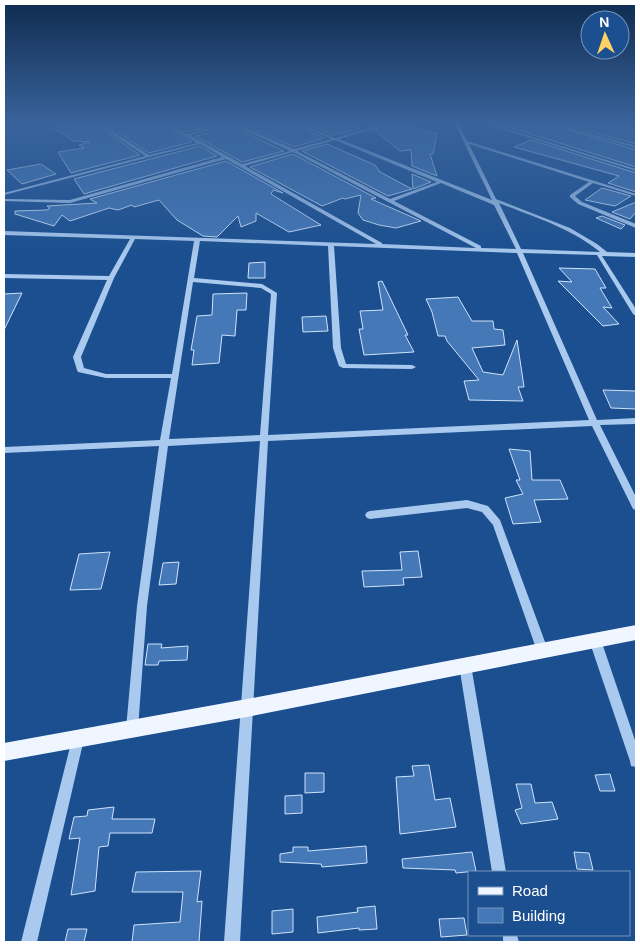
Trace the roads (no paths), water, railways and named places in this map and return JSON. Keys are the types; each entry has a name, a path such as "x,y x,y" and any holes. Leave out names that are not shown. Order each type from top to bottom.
{"main road":[{"path":"4,752 247,708 636,632"}],"street":[{"path":"4,194 102,168"},
{"path":"4,200 70,202 187,168"},
{"path":"245,168 382,246"},
{"path":"326,168 484,249"},
{"path":"406,168 565,229 599,247 606,254"},
{"path":"479,168 519,250 594,422 636,506"},
{"path":"551,168 636,195"},
{"path":"593,181 572,196 580,203 636,226"},
{"path":"388,201 440,182"},
{"path":"4,234 636,255"},
{"path":"133,238 111,278 77,357 81,370 106,376 173,376"},
{"path":"132,729 142,606 164,442 173,376 198,240"},
{"path":"332,244 337,348 343,366 412,367"},
{"path":"598,253 636,314"},
{"path":"4,276 111,278"},
{"path":"190,280 262,286 274,293 232,942"},
{"path":"4,450 636,420"},
{"path":"370,515 467,504 485,509 496,523 542,650"},
{"path":"596,640 636,760"},
{"path":"465,665 499,871"},
{"path":"29,942 78,739"}]}
